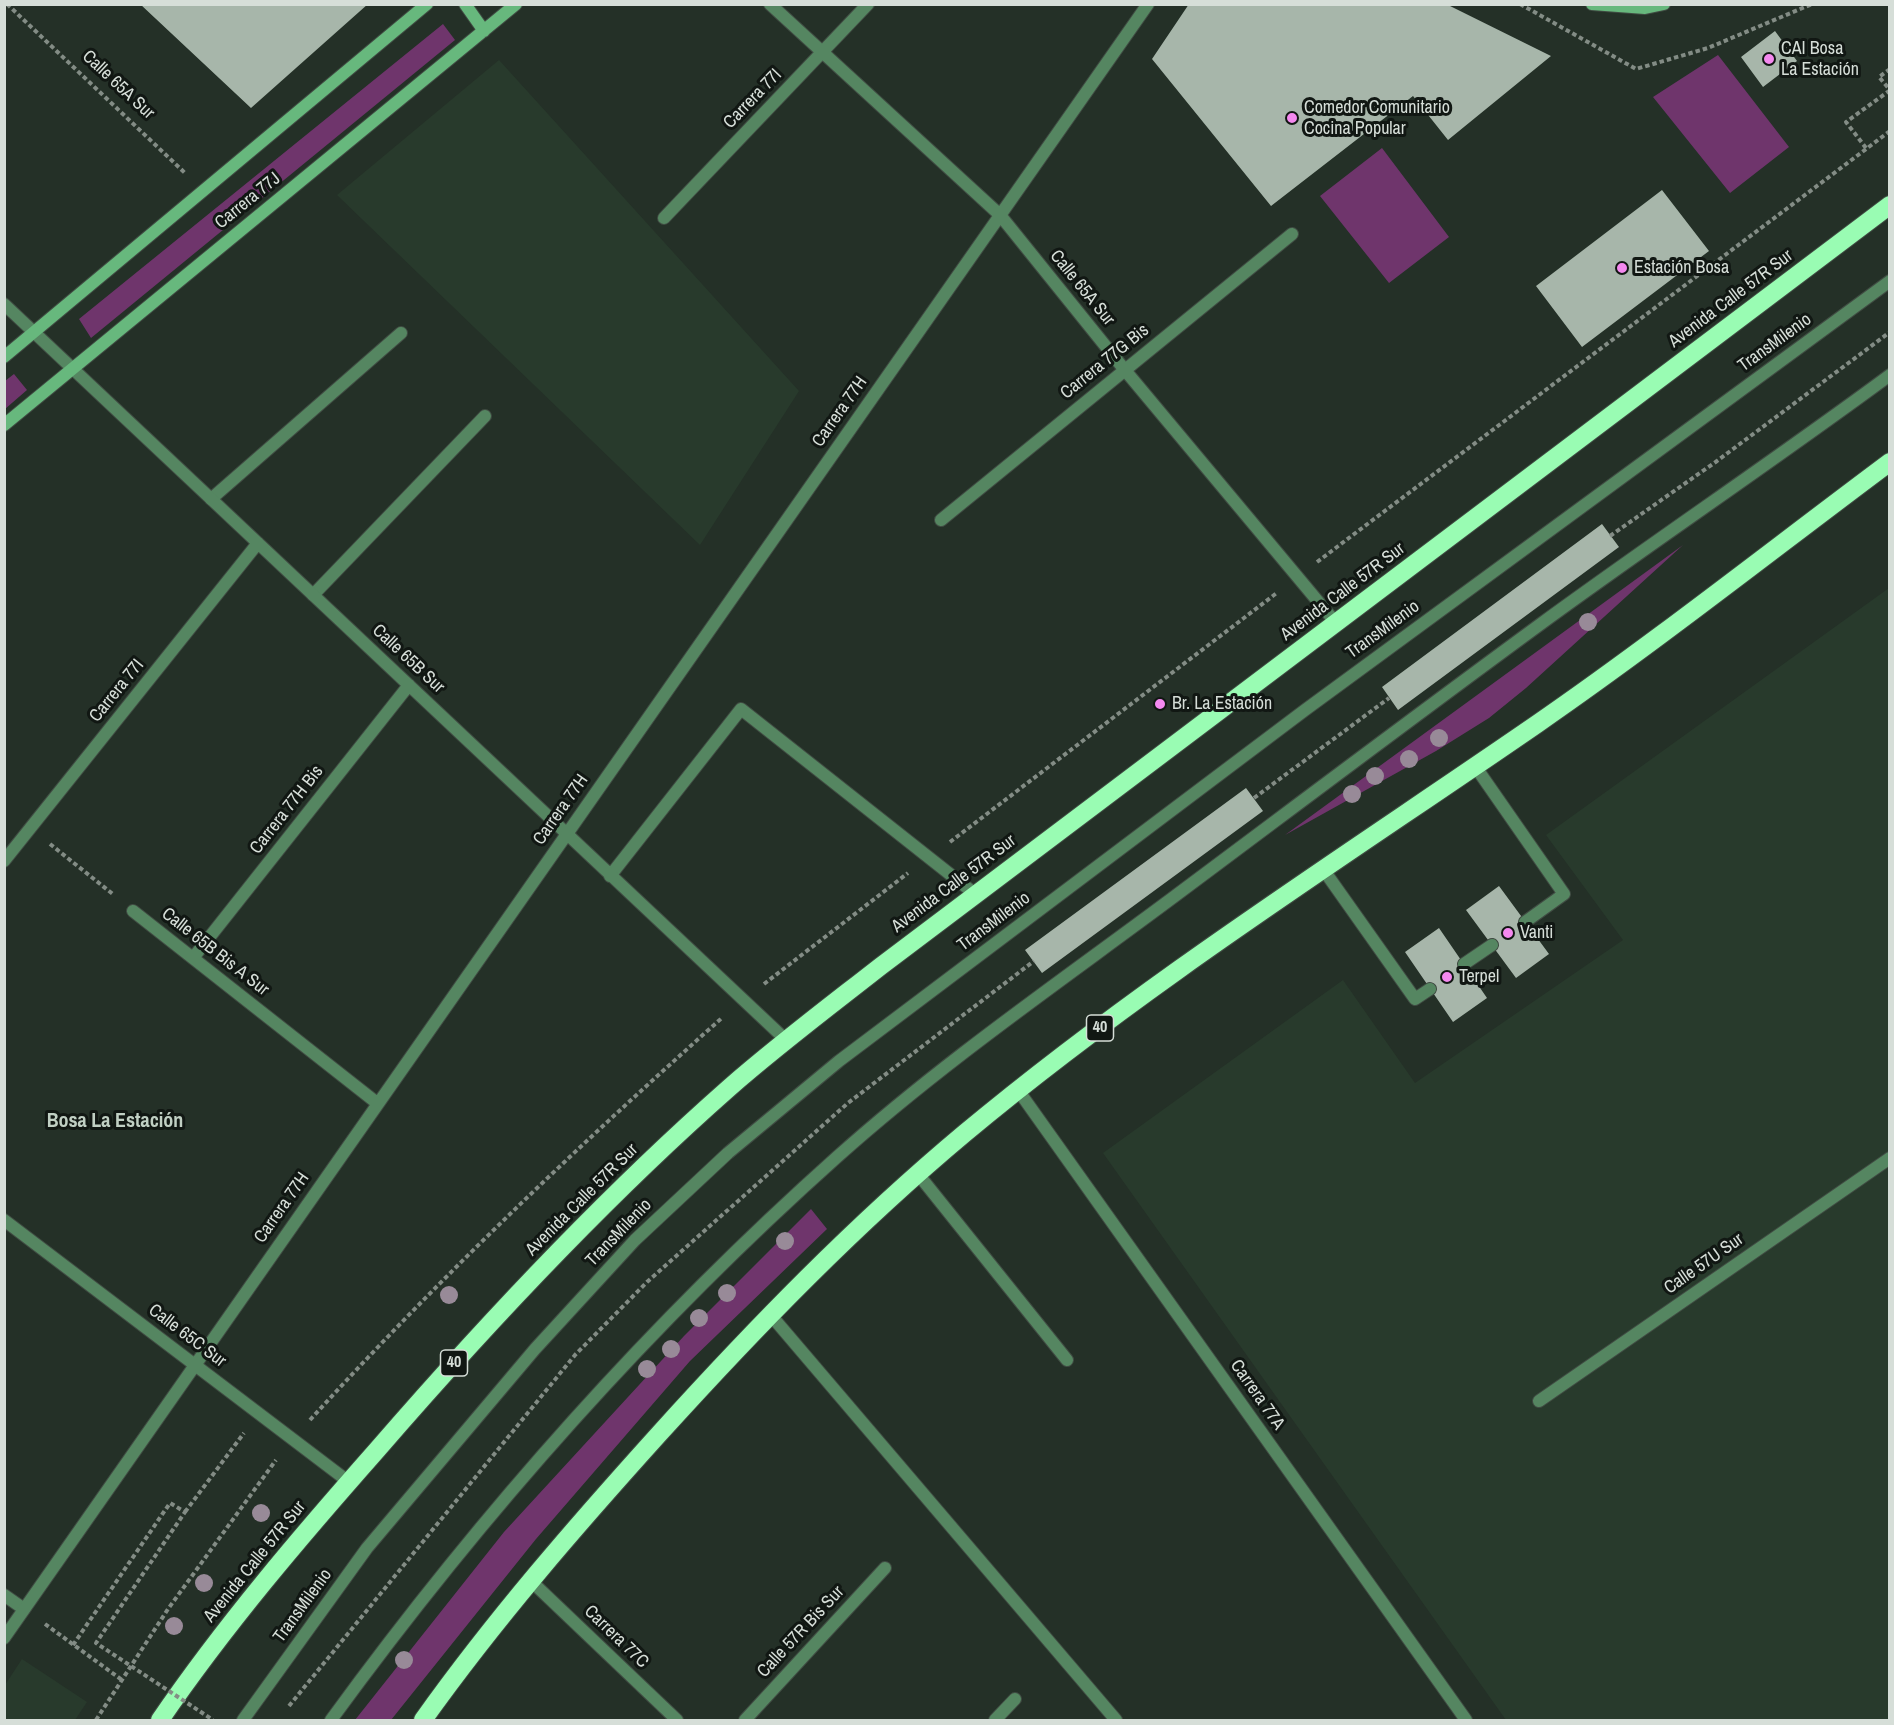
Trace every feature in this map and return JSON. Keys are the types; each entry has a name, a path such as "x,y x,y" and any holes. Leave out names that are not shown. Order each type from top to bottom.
{"highway":[{"name":"Avenida Calle 57R Sur","path":"160,1720 185,1683 286,1556 433,1386 585,1225 670,1142 786,1040 975,894 1890,205"},
{"name":"40","path":"423,1720 530,1580 598,1500 769,1313 918,1174 1066,1052 1323,869 1604,676 1890,462"}],"street":[{"name":"Carrera 77J","path":"4,357 206,192 427,4"},
{"path":"465,4 484,31"},
{"name":"Carrera 77J","path":"4,425 516,4"},
{"name":"Calle 65A Sur","path":"770,4 1000,215 1124,369 1336,623"},
{"name":"Carrera 77I","path":"664,218 868,4"},
{"name":"Carrera 77H","path":"4,1638 1148,4"},
{"path":"1592,4 1645,8 1664,4"},
{"name":"Carrera 77G Bis","path":"941,520 1292,234"},
{"name":"TransMilenio","path":"243,1720 367,1548 535,1349 635,1240 728,1153 839,1061 1305,710 1890,281"},
{"name":"Calle 65B Sur","path":"4,304 786,1040"},
{"path":"211,499 400,333"},
{"path":"331,1720 475,1534 606,1386 720,1266 841,1154 983,1039 1526,635 1779,458 1890,375"},
{"path":"313,595 485,416"},
{"name":"Carrera 77I","path":"4,861 258,543"},
{"name":"Carrera 77H Bis","path":"193,958 409,685"},
{"path":"610,876 741,710 975,894"},
{"path":"1475,766 1564,894 1525,922"},
{"path":"1323,869 1415,999 1430,989"},
{"name":"Calle 65B Bis A Sur","path":"133,911 377,1104"},
{"path":"1464,964 1492,945"},
{"name":"Carrera 77A","path":"1018,1090 1466,1720"},
{"name":"Calle 57U Sur","path":"1539,1401 1890,1158"},
{"path":"918,1174 1067,1360"},
{"name":"Calle 65C Sur","path":"4,1220 349,1482"},
{"path":"769,1313 1116,1720"},
{"name":"Calle 57R Bis Sur","path":"745,1720 885,1568"},
{"name":"Carrera 77C","path":"530,1580 677,1720"},
{"path":"4,1595 24,1609"},
{"path":"995,1720 1015,1699"}],"path":[{"name":"Calle 65A Sur","path":"7,4 206,192"},
{"path":"1520,4 1636,69 1708,48 1812,4"},
{"path":"1866,148 1846,122 1889,90 1879,77 1890,69"},
{"path":"1610,536 1717,461 1890,332"},
{"path":"1254,798 1389,698"},
{"name":"Calle 65B Bis A Sur","path":"30,828 133,911"},
{"path":"285,1711 575,1355 647,1282 848,1103 1034,961"},
{"path":"213,1720 96,1643 185,1512 229,1453"},
{"path":"73,1645 170,1503 185,1512"},
{"path":"24,1609 122,1680"}],"shaded area":[{"path":"443,24 455,40 91,338 79,319"},
{"path":"1718,55 1789,147 1730,193 1653,97"},
{"path":"499,60 799,391 700,545 337,195"},
{"path":"1382,148 1449,237 1389,283 1320,196"},
{"path":"14,374 27,390 5,409 5,381"},
{"path":"1683,545 1526,688 1489,718 1436,751 1285,835"},
{"path":"1889,588 1889,1720 1506,1720 1103,1153 1343,980 1415,1083 1623,940 1546,835"},
{"path":"811,1209 827,1229 690,1361 536,1539 391,1720 355,1720 504,1532 684,1336"},
{"path":"22,1659 87,1702 75,1720 5,1720 5,1685"}],"building":[{"path":"140,4 368,4 251,108"},
{"name":"Comedor Comunitario Cocina Popular","path":"1189,4 1446,4 1551,56 1448,140 1413,96 1271,206 1152,59"},
{"name":"CAI Bosa La Estación","path":"1775,31 1797,61 1763,87 1741,57"},
{"name":"Estación Bosa","path":"1662,190 1709,251 1582,347 1536,286"},
{"path":"1602,524 1619,547 1398,710 1382,687"},
{"path":"1246,788 1263,811 1042,973 1025,950"},
{"name":"Vanti","path":"1499,886 1549,954 1516,978 1466,910"},
{"name":"Terpel","path":"1439,928 1487,998 1453,1022 1405,952"}],"place":[{"name":"CAI Bosa La Estación","path":"1769,59"},
{"name":"Comedor Comunitario Cocina Popular","path":"1292,118"},
{"name":"Estación Bosa","path":"1622,268"},
{"name":"Br. La Estación","path":"1160,704"},
{"name":"Vanti","path":"1508,933"},
{"name":"Terpel","path":"1447,977"}],"district":[{"name":"Bosa La Estación","path":"115,1122"}]}
